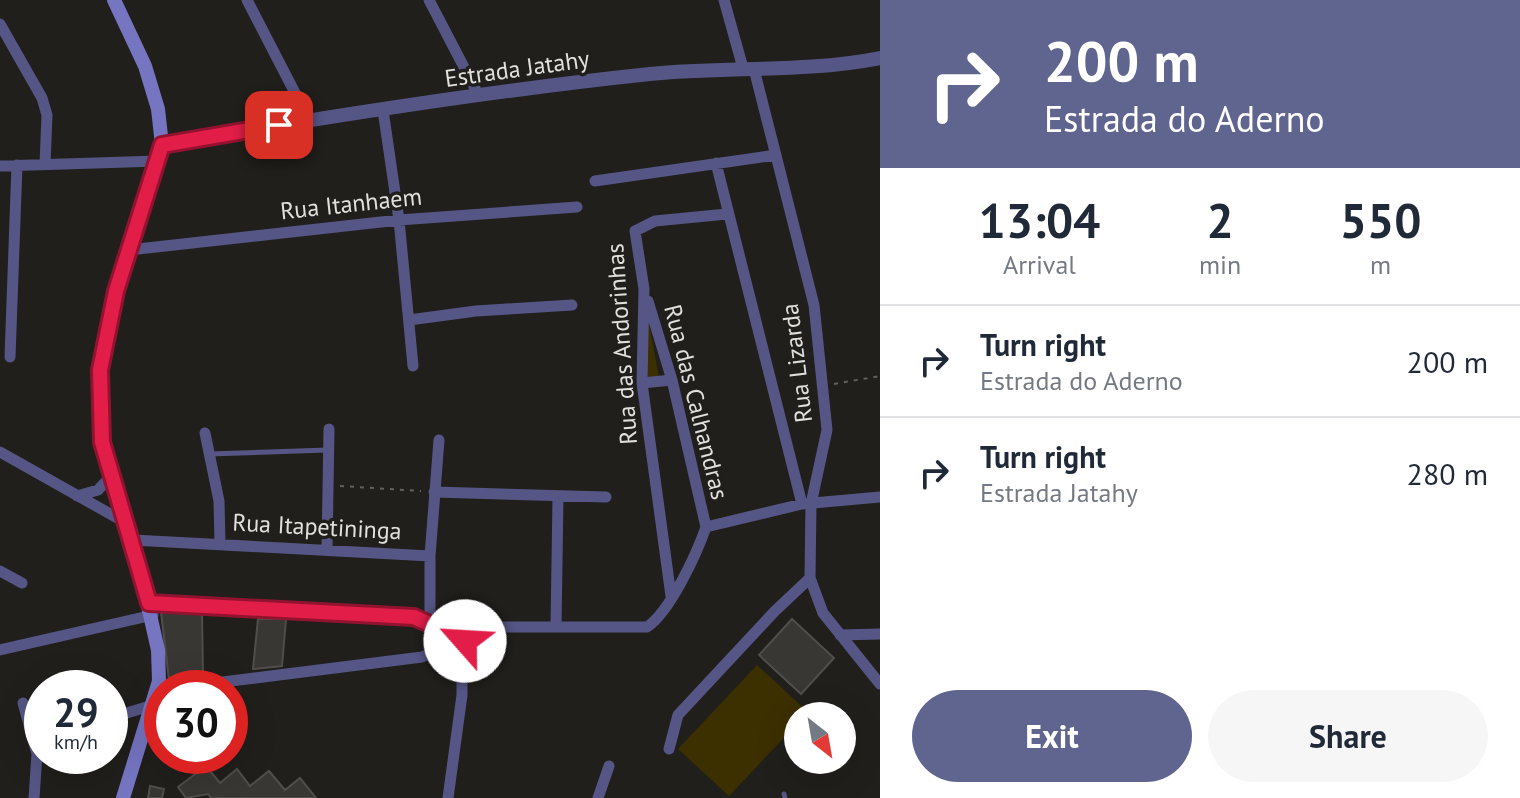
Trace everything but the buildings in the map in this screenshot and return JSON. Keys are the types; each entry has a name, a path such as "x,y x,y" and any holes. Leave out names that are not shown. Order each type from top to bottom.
{"main road":[{"path":"114,0 145,66 158,109 162,145 116,291 100,370 100,425 151,609 158,670"},
{"path":"123,798 144,726"}],"street":[{"path":"247,0 309,120"},
{"path":"429,0 479,96"},
{"name":"Rua Lizarda","path":"724,0 776,155 814,305 827,430 807,504 810,578 823,613 880,684"},
{"path":"0,24 42,98 47,115 45,164"},
{"name":"Estrada Jatahy","path":"162,145 309,120 641,75 749,68 812,69 880,58"},
{"path":"383,110 399,220 413,366"},
{"path":"595,181 776,155"},
{"path":"0,166 159,161"},
{"path":"716,163 727,214 807,504"},
{"path":"10,357 17,165"},
{"name":"Rua Itanhaem","path":"129,250 399,220 577,207"},
{"name":"Rua das Andorinhas","path":"671,596 642,383 644,289 635,237 638,226 655,221 727,214"},
{"name":"Rua das Calhandras","path":"644,289 672,380 706,527"},
{"path":"409,320 476,311 572,305"},
{"path":"642,383 672,380"},
{"path":"327,550 329,429"},
{"path":"205,433 219,501 220,543"},
{"name":"Rua Itapetininga","path":"133,540 430,556 439,440"},
{"path":"0,452 128,524"},
{"path":"76,496 98,490 112,475"},
{"path":"434,492 606,497"},
{"path":"556,627 558,497"},
{"path":"462,647 450,651 441,640 450,629 647,627 659,616 671,596 699,547 706,527 807,504 880,497"},
{"path":"430,556 430,624"},
{"path":"0,571 22,583"},
{"path":"669,749 678,715 810,578"},
{"path":"0,650 151,609 414,617 465,637 462,647 462,695 448,798"},
{"path":"840,635 880,634"},
{"path":"248,679 422,657 444,647"},
{"path":"598,798 609,766"},
{"path":"34,798 36,774"}],"lane":[{"path":"208,454 328,450"}],"path":[{"path":"823,386 880,376"},
{"path":"327,485 434,492"}],"shaded area":[{"path":"644,295 659,378 648,380"},
{"path":"757,665 797,702 784,702 784,738 729,796 678,749"}],"route":[{"path":"279,125 162,145 116,291 100,370 100,425 102,442 149,603 414,617 445,631 452,627 459,629 465,641"}]}
